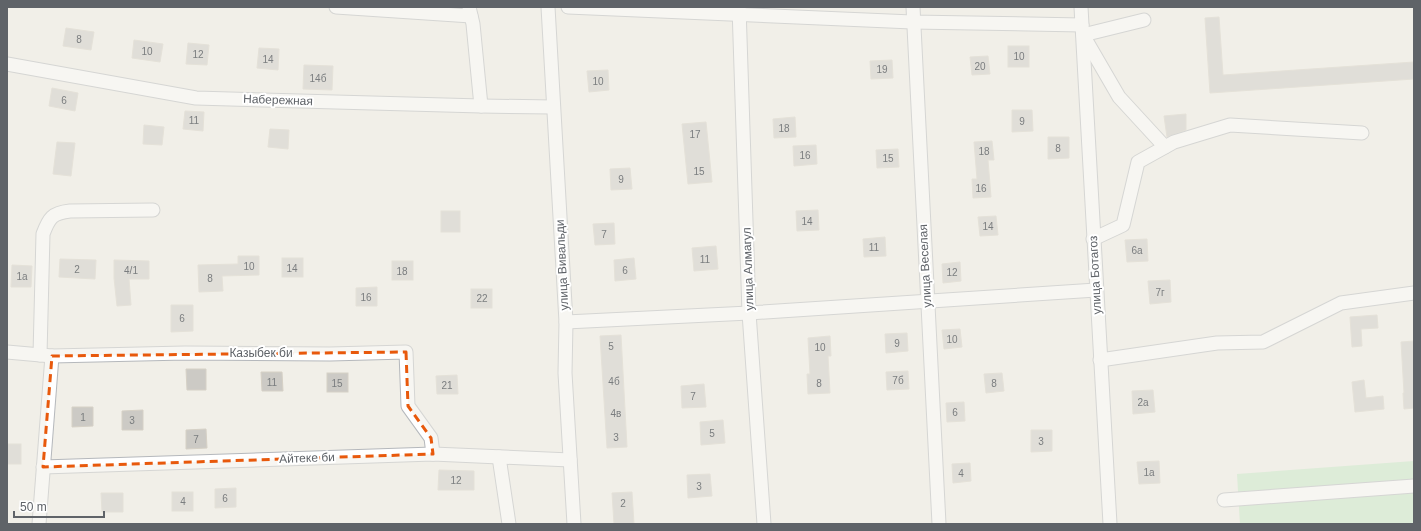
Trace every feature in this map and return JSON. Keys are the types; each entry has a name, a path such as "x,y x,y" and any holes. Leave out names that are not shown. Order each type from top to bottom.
{"street":[{"path":"336,7 470,11 481,106"},
{"name":"улица Вивальди","path":"548,7 566,322 565,373 574,524"},
{"path":"568,7 739,10 912,22 1083,30 1144,20"},
{"name":"улица Веселая","path":"913,7 912,22 926,301 939,524"},
{"name":"улица Ботагоз","path":"1081,7 1110,524"},
{"name":"улица Алмагул","path":"739,10 749,313 764,524"},
{"path":"1083,30 1119,96 1165,147"},
{"name":"Набережная","path":"7,64 196,98 553,107"},
{"path":"1093,239 1123,225 1138,162 1174,142 1230,125 1362,133"},
{"path":"39,524 43,467 46,355 43,234 48,220 58,212 153,210"},
{"path":"566,322 749,313 1096,290"},
{"path":"1100,360 1217,343 1263,342 1341,303 1414,293"},
{"name":"Казыбек би","path":"7,352 46,355 185,353 330,354 406,352 408,406 431,438 433,454"},
{"name":"Айтеке би","path":"43,467 433,454 570,460"},
{"path":"499,457 509,524"},
{"path":"1224,500 1414,486"}],"highlighted area":[{"path":"406,352 408,406 431,438 433,454 43,467 52,356"}],"green space":[{"path":"1414,461 1414,524 1240,524 1237,474"}],"building":[{"path":"1219,17 1223,75 1414,62 1414,79 1210,93 1205,18"},
{"path":"66,28 94,32 91,50 63,46"},
{"path":"134,40 163,44 160,62 132,58"},
{"path":"188,43 209,45 207,65 186,64"},
{"path":"1008,46 1029,46 1029,67 1008,67"},
{"path":"259,48 279,49 278,70 257,68"},
{"path":"988,56 990,74 972,75 970,57"},
{"path":"892,60 893,78 871,79 870,61"},
{"path":"304,65 333,66 332,90 303,89"},
{"path":"608,70 609,90 589,92 587,71"},
{"path":"52,88 78,93 75,111 49,106"},
{"path":"1012,110 1032,110 1033,131 1012,132"},
{"path":"185,111 204,112 203,131 183,129"},
{"path":"1186,114 1186,130 1167,137 1164,116"},
{"path":"795,117 796,137 774,138 773,119"},
{"path":"706,122 712,182 688,184 682,124"},
{"path":"144,125 164,127 162,145 143,144"},
{"path":"270,129 289,130 288,149 268,147"},
{"path":"1048,137 1069,137 1069,158 1048,159"},
{"path":"992,141 994,160 988,160 991,197 973,198 972,179 977,179 974,142"},
{"path":"57,142 75,143 71,176 53,174"},
{"path":"816,145 817,164 794,166 793,146"},
{"path":"898,149 899,167 877,168 876,150"},
{"path":"630,168 632,189 611,190 610,169"},
{"path":"818,210 819,230 797,231 796,211"},
{"path":"441,211 460,211 460,232 441,232"},
{"path":"996,216 998,235 980,236 978,217"},
{"path":"614,223 615,244 595,245 593,224"},
{"path":"885,237 886,256 864,257 863,239"},
{"path":"1147,239 1148,261 1127,262 1125,240"},
{"path":"716,246 718,269 694,271 692,248"},
{"path":"238,256 259,256 259,275 222,276 223,291 199,292 198,265 238,264"},
{"path":"282,258 303,258 303,277 282,277"},
{"path":"634,258 636,279 615,281 614,260"},
{"path":"60,259 96,260 95,279 59,277"},
{"path":"114,260 149,261 149,279 129,279 131,305 117,306"},
{"path":"392,261 413,261 413,280 392,280"},
{"path":"960,262 961,281 943,283 942,264"},
{"path":"12,265 32,266 31,287 11,287"},
{"path":"1170,280 1171,302 1150,304 1148,281"},
{"path":"377,287 377,306 356,306 356,288"},
{"path":"471,289 492,289 492,308 471,308"},
{"path":"171,305 193,305 193,331 171,332"},
{"path":"1377,315 1378,328 1361,329 1362,346 1352,347 1350,317"},
{"path":"960,329 962,347 944,349 942,330"},
{"path":"907,333 908,351 886,353 885,334"},
{"path":"621,335 627,447 607,448 600,336"},
{"path":"830,336 831,356 828,356 830,393 808,394 807,374 810,374 808,338"},
{"path":"1414,341 1414,408 1404,409 1401,342"},
{"path":"186,369 206,369 206,390 187,390"},
{"path":"908,371 909,389 887,390 886,372"},
{"path":"261,372 282,372 283,391 262,391"},
{"path":"327,373 348,373 348,392 327,392"},
{"path":"1002,373 1004,391 986,393 984,374"},
{"path":"457,375 458,394 437,394 436,376"},
{"path":"1364,380 1366,398 1383,396 1384,409 1355,412 1352,382"},
{"path":"704,384 706,407 682,408 681,386"},
{"path":"1153,390 1155,412 1133,414 1132,391"},
{"path":"964,402 965,421 947,422 946,403"},
{"path":"72,407 93,407 93,426 72,427"},
{"path":"143,410 143,430 122,430 122,411"},
{"path":"723,420 725,443 701,445 700,422"},
{"path":"206,429 207,448 186,449 186,430"},
{"path":"1031,430 1052,430 1052,451 1031,452"},
{"path":"7,444 21,444 21,464 7,464"},
{"path":"1159,461 1160,483 1139,484 1137,462"},
{"path":"970,463 971,481 953,483 952,464"},
{"path":"439,470 474,471 474,490 438,490"},
{"path":"710,474 712,496 688,498 687,475"},
{"path":"236,488 236,507 215,508 215,489"},
{"path":"172,492 193,492 193,511 172,511"},
{"path":"632,492 634,524 614,524 612,493"},
{"path":"101,493 123,493 123,512 102,512"}]}
